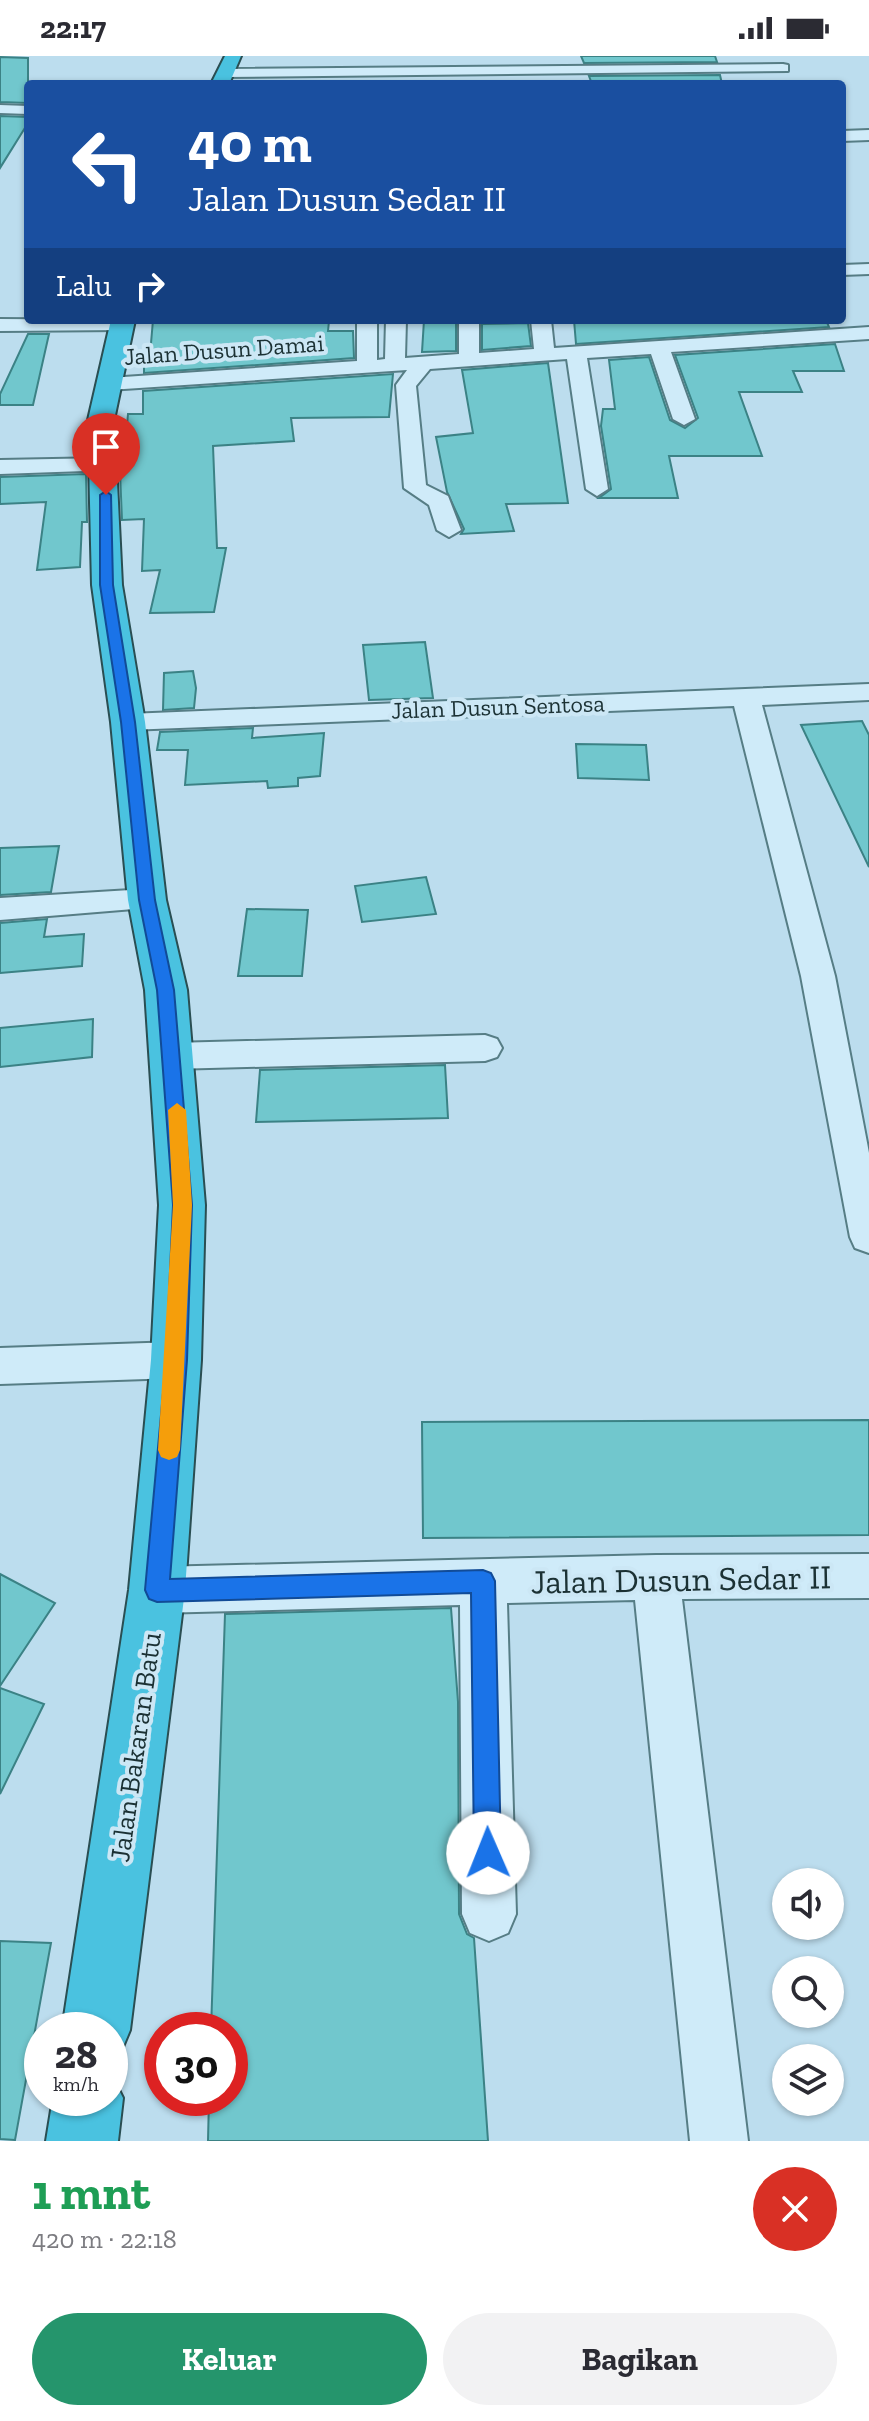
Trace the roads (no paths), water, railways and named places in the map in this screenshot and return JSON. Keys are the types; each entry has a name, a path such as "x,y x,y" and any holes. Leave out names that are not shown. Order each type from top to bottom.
{"highway":[{"path":"223,79 233,56"},
{"name":"Jalan Bakaran Batu","path":"98,2012 157,1590 176,1360 182,1205 166,990 147,900 128,722 107,585 101,420 122,324"},
{"path":"82,2141 85,2116"}],"street":[{"path":"366,72 367,56"},
{"path":"223,79 366,72 458,77 492,63 581,70 698,70 782,62"},
{"path":"0,109 24,110"},
{"path":"846,136 869,135"},
{"path":"846,270 869,269"},
{"path":"0,325 41,324"},
{"path":"367,324 367,366"},
{"path":"395,364 396,324"},
{"path":"469,324 469,359"},
{"path":"541,324 545,354"},
{"name":"Jalan Dusun Damai","path":"109,384 869,333"},
{"path":"658,345 684,419"},
{"path":"576,353 597,489"},
{"path":"425,362 406,385 412,416 410,452 415,488 440,501 449,530"},
{"path":"0,467 105,465"},
{"name":"Jalan Dusun Sentosa","path":"128,722 869,692"},
{"path":"746,697 858,1138 869,1237"},
{"path":"0,909 147,900"},
{"path":"172,1056 485,1048"},
{"path":"0,1366 176,1360"},
{"name":"Jalan Dusun Sedar II","path":"157,1590 656,1577 869,1576"},
{"path":"656,1577 719,2141"},
{"path":"483,1581 489,1914"}]}
